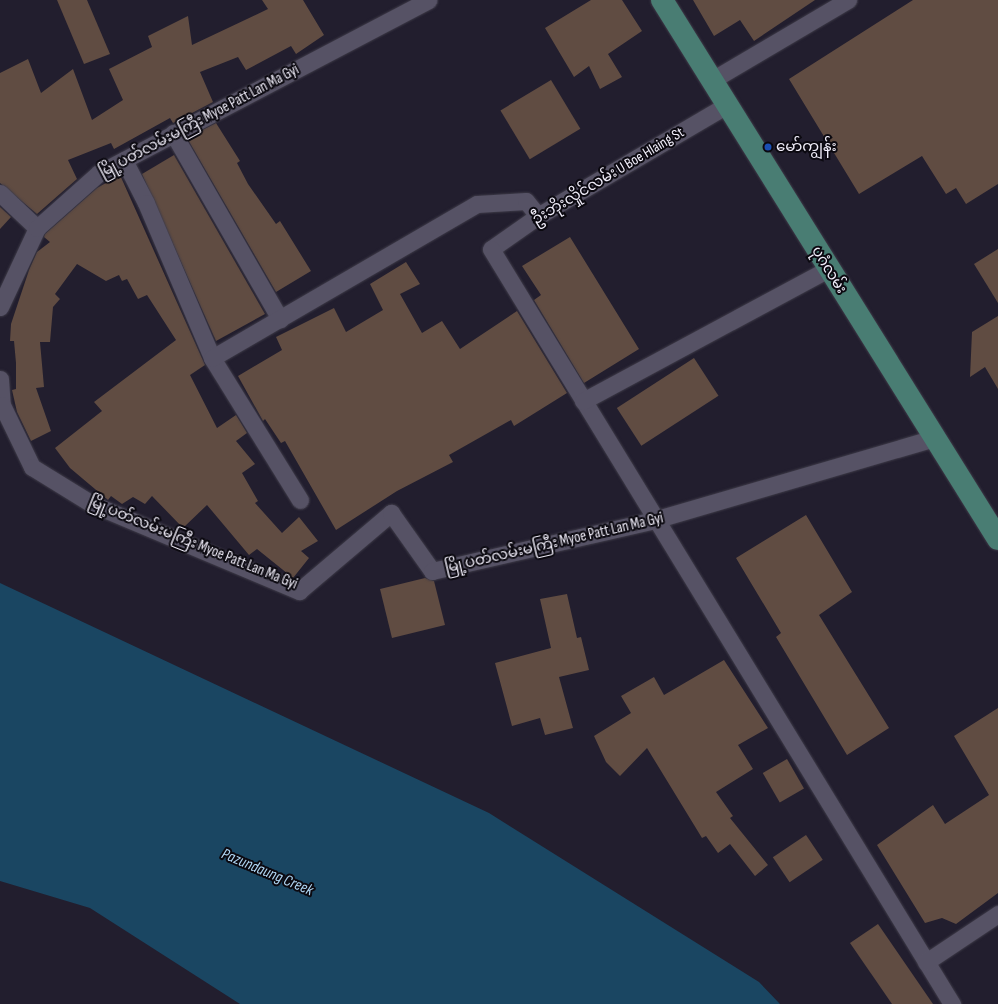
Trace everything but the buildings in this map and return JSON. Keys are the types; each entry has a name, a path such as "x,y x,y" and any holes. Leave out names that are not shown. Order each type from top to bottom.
{"main road":[{"name":"ပုဂံလမ်း","path":"662,0 828,269 998,539"}],"street":[{"name":"မြို့ပတ်လမ်းမကြီး Myoe Patt Lan Ma Gyi","path":"0,307 36,228 98,173 428,0"},
{"path":"712,80 848,0"},
{"name":"ဦးဘိုးလှိုင်လမ်း U Boe Hlaing St","path":"583,401 491,249 538,216 727,105"},
{"path":"173,133 280,318"},
{"path":"124,160 212,358 300,500"},
{"path":"0,193 36,228"},
{"path":"212,358 477,204 526,201 538,216"},
{"path":"828,269 583,401 654,520 952,1004"},
{"name":"မြို့ပတ်လမ်းမကြီး Myoe Patt Lan Ma Gyi","path":"0,379 2,405 32,467 92,504 300,591 391,514 432,571 654,520 935,438"},
{"path":"926,962 998,914"}],"water":[{"name":"Pazundaung Creek","path":"0,583 489,813 759,982 780,1004 240,1004 90,908 0,881"}],"place":[{"name":"မော်ကျွန်း","path":"768,147"}]}
